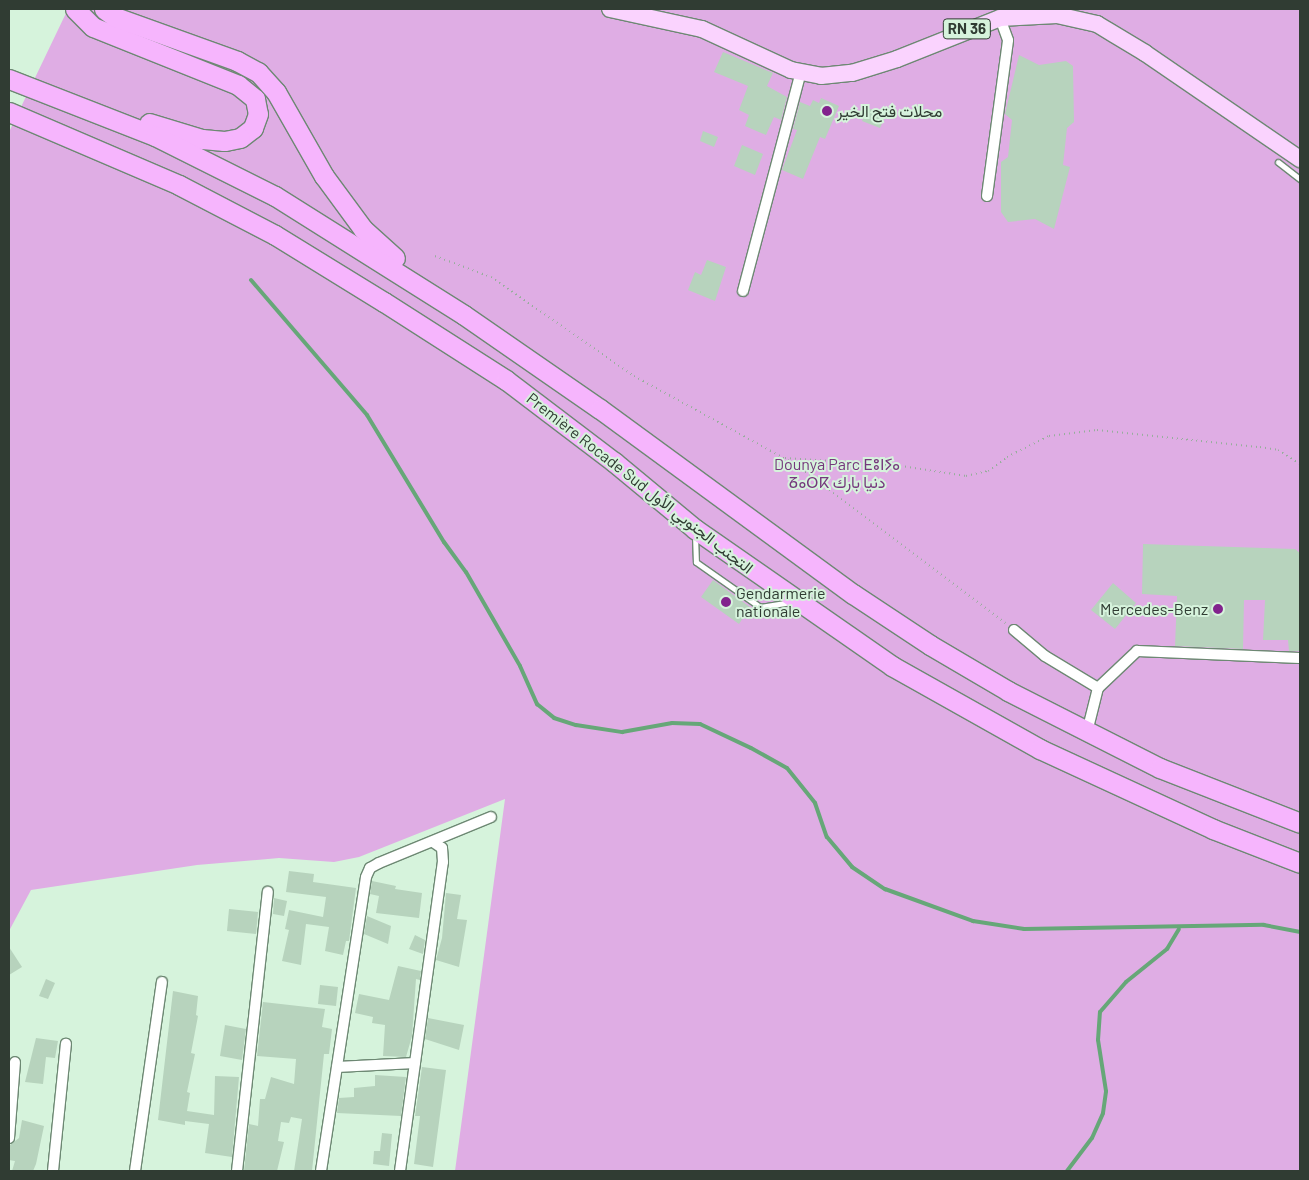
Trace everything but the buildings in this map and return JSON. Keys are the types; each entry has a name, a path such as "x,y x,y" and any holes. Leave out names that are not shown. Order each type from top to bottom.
{"highway":[{"path":"48,93 202,139 224,141 240,138 253,128 258,114 255,99 238,85 93,27 75,9"},
{"path":"104,9 116,17 237,61 258,72 276,92 324,176 362,229 464,315"},
{"name":"Première Rocade Sud التجنب الجنوبي الأول","path":"9,79 155,136 275,196 464,315 600,409 853,594 1008,692 1160,768 1300,823"},
{"name":"Première Rocade Sud التجنب الجنوبي الأول","path":"9,112 179,185 275,235 506,380 614,462 695,529 796,602 892,666 1040,750 1213,829 1300,863"}],"main road":[{"name":"RN 36","path":"610,9 702,29 801,72 821,76 852,72 897,59 1000,18 1057,15 1097,24 1300,159"}],"street":[{"path":"988,196 1008,40 1000,18"},
{"path":"743,291 801,72"},
{"path":"1014,630 1045,656 1098,688"},
{"path":"1087,732 1098,688 1137,651 1300,658"},
{"path":"322,1171 366,877 370,868 491,817"},
{"path":"400,1171 443,862 442,848 433,842"},
{"path":"236,1171 268,892"},
{"path":"135,1171 162,982"},
{"path":"53,1171 66,1044"},
{"path":"9,1138 15,1062"},
{"path":"337,1067 415,1063"}],"lane":[{"path":"1278,162 1300,179"},
{"path":"695,529 696,562 760,607 796,602"}],"path":[{"path":"436,256 491,277 634,376 783,457 1014,630"},
{"path":"783,457 895,465 966,476 988,471 1007,457 1049,436 1096,430 1269,448 1278,450 1300,464"}],"green space":[{"name":"Dounya Parc ⴹⵓⵏⵢⴰ ⵒⴰⵔⴽ دنيا بارك","path":"68,9 1300,9 1300,1171 455,1171 505,799 359,857 334,862 279,858 197,865 31,890 9,931 9,132"}],"waterway":[{"path":"251,280 367,415 444,542 466,572 520,666 537,704 554,718 576,725 622,732 672,723 700,724 751,748 787,768 815,803 827,837 852,867 885,889 973,921 1024,929 1264,925 1300,932"},
{"path":"1067,1171 1092,1138 1103,1113 1106,1091 1098,1040 1100,1012 1126,982 1167,949 1179,929"}],"place":[{"name":"محلات فتح الخير","path":"827,111"},
{"name":"Gendarmerie nationale","path":"726,602"},
{"name":"Mercedes-Benz","path":"1218,609"}]}
